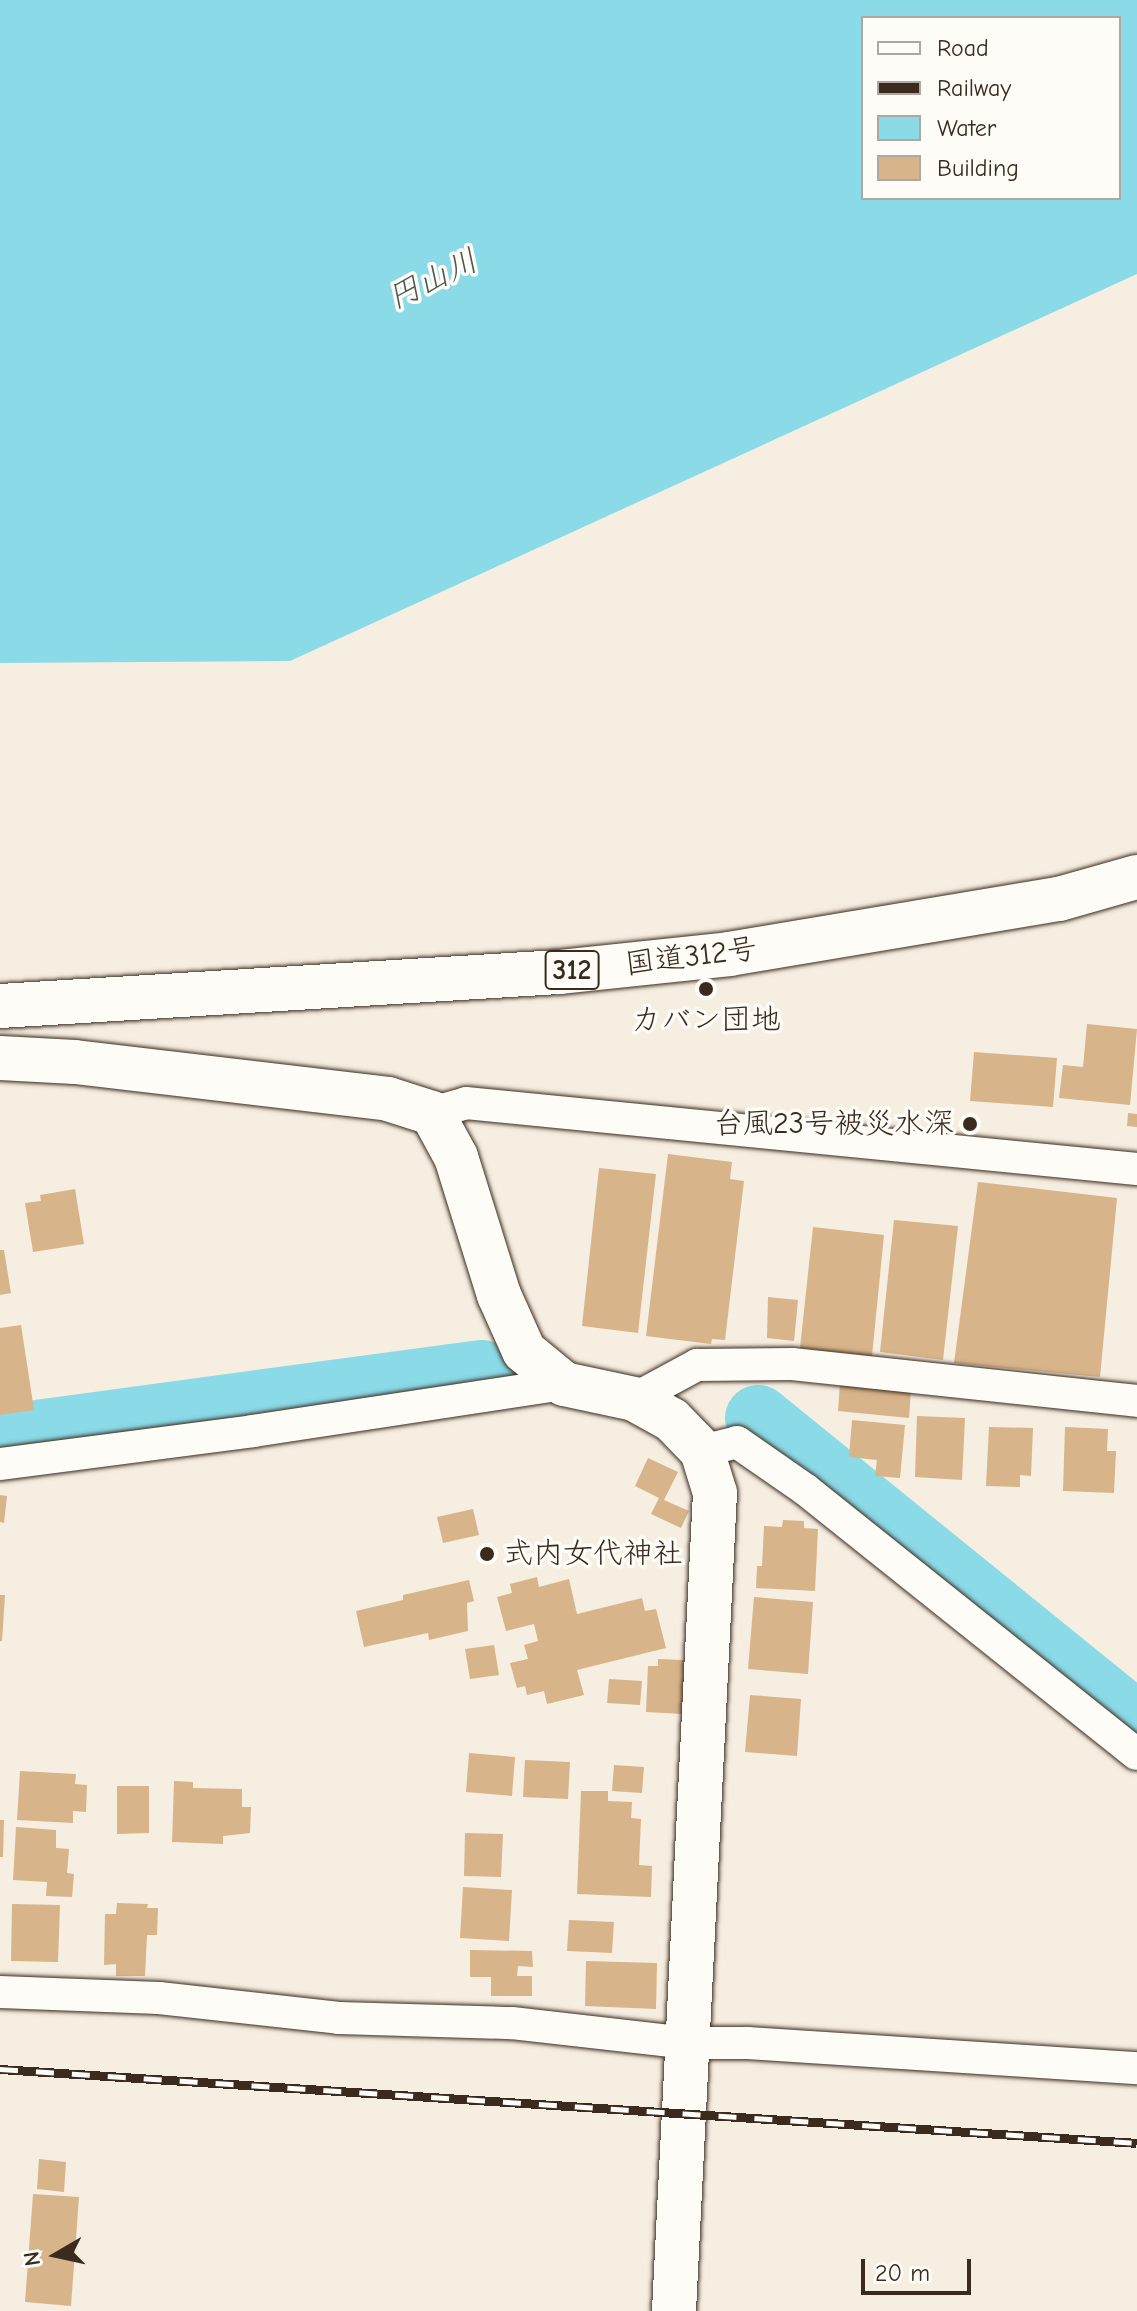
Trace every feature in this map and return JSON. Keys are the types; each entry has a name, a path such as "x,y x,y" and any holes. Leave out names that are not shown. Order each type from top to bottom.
{"main road":[{"name":"国道312号","path":"0,1006 559,972 729,954 1028,905 1137,877"},
{"path":"0,1058 75,1062 388,1099 432,1113 456,1157 499,1295 524,1351 564,1384 634,1399 672,1420 702,1451 715,1493 674,2311"}],"street":[{"path":"432,1113 466,1103 1137,1169"},
{"path":"634,1399 697,1365 792,1364 1137,1401"},
{"path":"0,1464 253,1431 564,1384"},
{"path":"702,1451 737,1442 806,1490 1137,1754"},
{"path":"0,1992 159,1998 339,2018 512,2023 687,2043 748,2043 1137,2068"}],"water":[{"name":"円山川","path":"0,0 1137,0 1137,274 290,661 0,663"}],"building":[{"path":"1087,1024 1137,1029 1130,1105 1059,1098 1063,1065 1083,1067"},
{"path":"974,1052 1057,1058 1053,1107 970,1101"},
{"path":"1128,1113 1137,1114 1137,1127 1127,1126"},
{"path":"668,1154 732,1162 730,1179 744,1181 725,1340 712,1339 711,1344 646,1336"},
{"path":"599,1168 656,1174 638,1333 582,1326"},
{"path":"978,1182 1117,1198 1100,1377 954,1363"},
{"path":"75,1189 84,1244 33,1252 25,1203 41,1201 40,1195"},
{"path":"894,1220 958,1226 943,1360 880,1352"},
{"path":"813,1227 884,1235 872,1356 800,1348"},
{"path":"0,1250 4,1250 11,1293 0,1295"},
{"path":"768,1297 798,1300 794,1341 767,1338"},
{"path":"21,1325 34,1410 0,1415 0,1328"},
{"path":"840,1383 911,1390 909,1418 838,1411"},
{"path":"917,1416 965,1418 962,1480 915,1477"},
{"path":"852,1420 905,1425 900,1478 875,1476 877,1460 849,1457"},
{"path":"989,1427 1033,1428 1031,1476 1020,1475 1020,1487 986,1486"},
{"path":"1065,1427 1108,1429 1107,1451 1116,1451 1114,1493 1063,1491"},
{"path":"648,1458 678,1472 664,1500 689,1511 681,1528 651,1514 659,1498 635,1486"},
{"path":"0,1495 7,1496 4,1523 0,1522"},
{"path":"473,1509 479,1535 443,1543 437,1517"},
{"path":"783,1520 804,1521 804,1528 818,1529 815,1591 756,1588 757,1566 762,1566 764,1526 782,1527"},
{"path":"537,1577 539,1587 569,1579 577,1614 642,1598 645,1611 656,1609 666,1648 577,1670 584,1695 547,1704 544,1691 527,1695 525,1686 517,1688 510,1663 528,1659 524,1645 538,1641 534,1624 506,1631 497,1597 512,1593 510,1584"},
{"path":"469,1580 474,1601 467,1603 468,1631 429,1640 428,1633 364,1647 356,1611 403,1600 403,1595"},
{"path":"0,1595 5,1595 2,1641 0,1641"},
{"path":"754,1597 813,1602 808,1674 748,1669"},
{"path":"494,1645 499,1675 470,1679 465,1649"},
{"path":"658,1659 684,1660 682,1714 646,1712 648,1666 658,1666"},
{"path":"609,1679 642,1681 640,1705 607,1703"},
{"path":"750,1695 801,1699 797,1756 745,1752"},
{"path":"469,1753 515,1757 512,1796 466,1792"},
{"path":"525,1760 570,1762 568,1799 523,1797"},
{"path":"614,1765 644,1767 642,1793 612,1791"},
{"path":"20,1771 76,1774 75,1784 87,1785 86,1812 73,1811 73,1823 17,1820"},
{"path":"174,1781 193,1782 193,1788 242,1789 242,1807 251,1807 250,1833 223,1836 223,1844 172,1842"},
{"path":"117,1786 149,1786 149,1833 117,1834"},
{"path":"581,1791 608,1791 608,1801 632,1802 631,1818 641,1819 639,1865 652,1866 651,1897 577,1894"},
{"path":"0,1820 4,1820 3,1857 0,1857"},
{"path":"16,1827 56,1830 56,1848 69,1849 67,1873 74,1874 72,1897 46,1896 47,1882 13,1880"},
{"path":"465,1833 503,1834 501,1877 464,1876"},
{"path":"463,1887 512,1890 509,1941 460,1938"},
{"path":"117,1903 148,1904 147,1908 158,1908 157,1935 147,1935 145,1976 116,1976 116,1964 104,1965 105,1914 116,1914"},
{"path":"12,1904 60,1905 58,1962 11,1961"},
{"path":"569,1920 614,1922 612,1953 567,1951"},
{"path":"470,1950 532,1951 533,1967 518,1966 517,1976 532,1976 532,1996 491,1996 491,1977 470,1977"},
{"path":"586,1961 657,1963 656,2009 585,2006"},
{"path":"39,2159 66,2162 64,2192 37,2189"},
{"path":"33,2194 79,2197 71,2306 25,2302"}],"waterway":[{"path":"0,1438 482,1373"},
{"path":"758,1418 1137,1725"}],"railway":[{"path":"0,2069 1137,2143"}],"place":[{"name":"カバン団地","path":"706,989"},
{"name":"台風23号被災水深","path":"970,1124"},
{"name":"式内女代神社","path":"487,1554"}]}
